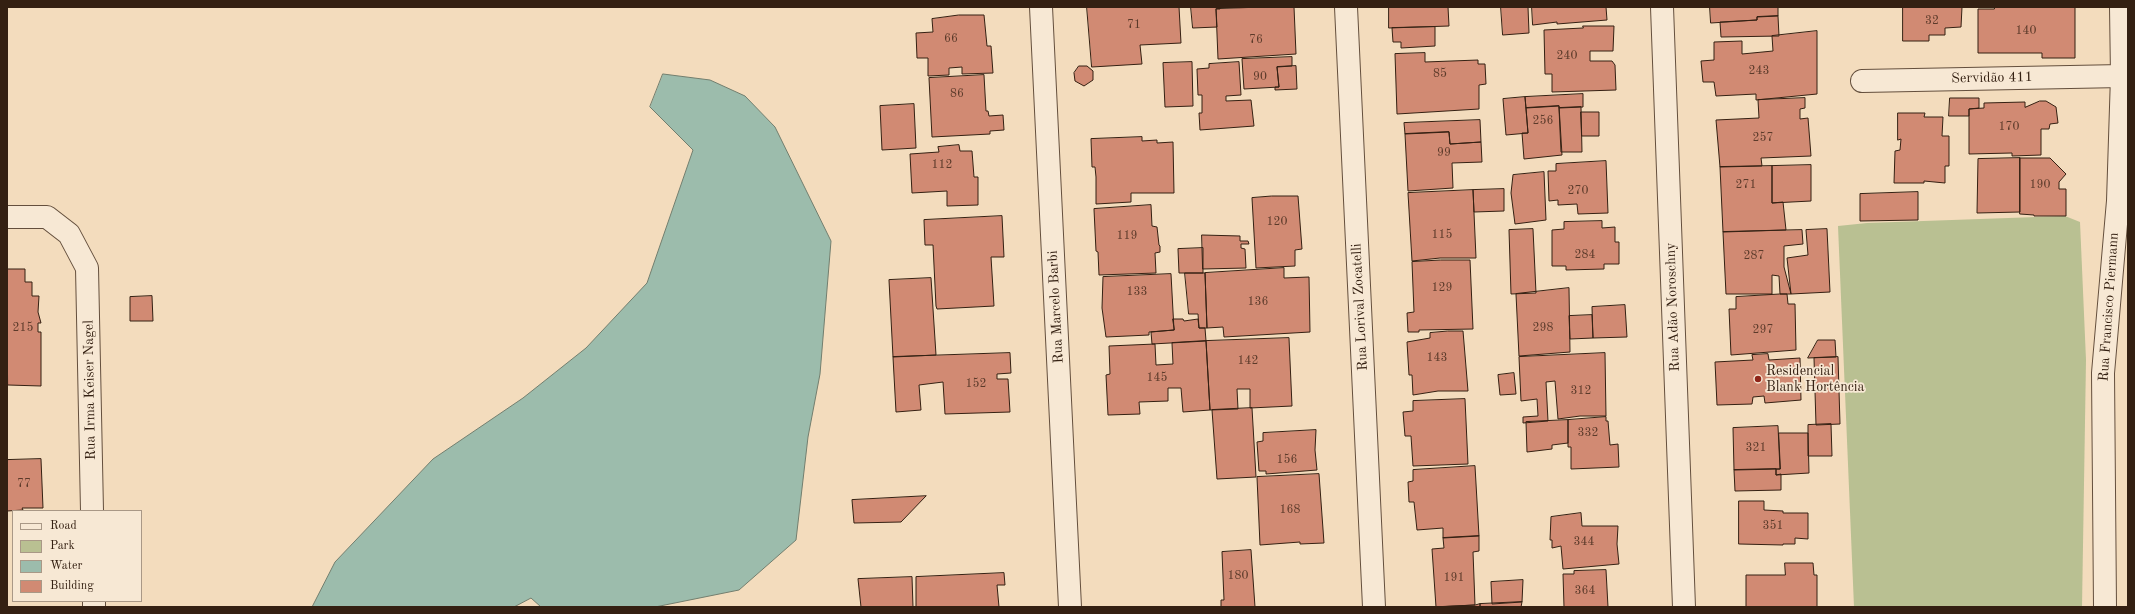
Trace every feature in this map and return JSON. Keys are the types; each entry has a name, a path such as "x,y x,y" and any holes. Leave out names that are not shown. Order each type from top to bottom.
{"street":[{"name":"Rua Marcelo Barbi","path":"1041,7 1070,607"},
{"name":"Rua Lorival Zocatelli","path":"1346,7 1374,607"},
{"name":"Rua Adão Noroschny","path":"1662,7 1684,607"},
{"name":"Rua Francisco Piermann","path":"2105,607 2103,373 2118,201 2122,76 2121,7"},
{"name":"Servidão 411","path":"1862,81 2122,76"},
{"name":"Rua Irma Keiser Nagel","path":"7,218 48,217 69,234 87,268 92,510"}],"green space":[{"path":"2065,216 2080,222 2086,360 2082,607 1854,607 1838,226 1867,223"}],"water":[{"path":"663,74 710,80 745,96 775,127 831,241 820,374 808,437 796,540 739,590 655,607 541,607 531,598 514,607 312,607 335,562 433,459 523,398 586,348 647,283 693,150 650,107"}],"building":[{"path":"1087,7 1179,7 1181,43 1140,45 1142,64 1092,67"},
{"path":"1191,7 1220,7 1220,9 1216,9 1217,27 1193,28"},
{"path":"1294,7 1296,54 1218,59 1216,9"},
{"path":"1389,7 1448,7 1449,26 1389,28"},
{"path":"1501,7 1528,7 1529,33 1503,35"},
{"path":"1532,7 1606,7 1607,20 1557,24 1557,22 1533,25"},
{"path":"1710,7 1778,7 1778,16 1757,17 1757,20 1711,23"},
{"path":"1903,7 1962,7 1961,27 1945,28 1945,35 1929,35 1929,41 1903,41"},
{"path":"1995,7 2075,7 2075,58 2042,58 2042,53 1978,53 1978,9 1994,9"},
{"path":"959,15 984,15 987,46 991,46 993,73 962,74 962,67 949,68 949,75 928,76 928,58 917,58 916,33 933,32 932,19"},
{"path":"1778,16 1779,36 1721,37 1720,22 1757,20 1757,17"},
{"path":"1583,26 1614,26 1613,51 1590,51 1590,61 1612,61 1615,65 1616,90 1552,92 1552,74 1545,74 1544,30 1583,28"},
{"path":"1435,27 1435,46 1401,48 1401,42 1393,42 1392,28"},
{"path":"1817,31 1817,94 1756,100 1756,94 1716,96 1714,82 1703,82 1701,61 1714,60 1714,42 1742,41 1742,54 1773,51 1772,36"},
{"path":"1425,53 1425,62 1478,60 1478,64 1485,64 1486,84 1479,85 1479,109 1397,114 1395,54"},
{"path":"1292,57 1292,66 1277,67 1279,87 1244,89 1242,59"},
{"path":"1192,62 1193,106 1165,107 1163,63"},
{"path":"1239,62 1241,95 1226,96 1226,101 1251,100 1254,126 1200,130 1199,113 1202,113 1202,95 1198,95 1197,69 1209,68 1209,64"},
{"path":"1079,66 1087,66 1093,71 1093,80 1084,86 1075,81 1074,73"},
{"path":"1296,66 1297,89 1275,90 1275,87 1279,87 1277,67"},
{"path":"984,75 986,111 988,111 989,116 1003,115 1004,130 990,131 990,134 932,137 929,78"},
{"path":"1583,94 1583,107 1559,108 1559,106 1526,108 1525,97"},
{"path":"1525,97 1528,133 1506,135 1503,99"},
{"path":"1805,98 1805,108 1800,109 1800,119 1808,118 1811,156 1761,158 1762,166 1720,167 1716,120 1759,118 1758,100"},
{"path":"1950,98 1979,98 1979,108 1969,109 1969,116 1949,116"},
{"path":"2040,101 2046,101 2056,107 2058,123 2050,124 2049,129 2041,129 2041,155 2012,156 2012,153 1969,154 1969,109 1984,108 1984,103 2025,102 2025,107"},
{"path":"914,104 916,148 882,150 880,106"},
{"path":"1559,106 1562,155 1524,159 1522,133 1528,133 1526,108"},
{"path":"1581,107 1582,152 1561,152 1559,108"},
{"path":"1581,112 1599,112 1599,136 1582,136"},
{"path":"1898,113 1925,113 1924,117 1943,117 1942,136 1949,136 1949,166 1945,166 1945,183 1924,181 1924,183 1894,183 1895,151 1900,150 1901,139 1898,140"},
{"path":"1480,120 1481,142 1450,144 1449,132 1405,134 1404,123"},
{"path":"1449,132 1450,144 1481,142 1482,162 1452,163 1453,188 1408,191 1405,134"},
{"path":"1142,137 1142,141 1157,140 1157,143 1173,142 1174,193 1131,193 1131,202 1096,204 1096,177 1095,167 1092,167 1091,139"},
{"path":"959,145 960,151 972,151 974,177 978,177 978,205 947,206 947,191 912,193 910,154 939,152 938,147"},
{"path":"2020,158 2050,158 2066,174 2059,182 2059,189 2066,189 2066,216 2034,216 2020,214"},
{"path":"2020,158 2020,212 1977,213 1978,159"},
{"path":"1606,161 1608,213 1578,214 1577,204 1558,205 1558,200 1549,201 1548,171 1556,171 1556,164"},
{"path":"1811,165 1811,201 1772,203 1772,166"},
{"path":"1772,166 1772,203 1783,202 1786,230 1723,232 1720,167"},
{"path":"1544,172 1546,220 1515,224 1511,193 1513,175"},
{"path":"1504,189 1504,211 1474,212 1473,190"},
{"path":"1473,190 1476,258 1440,258 1412,261 1408,193"},
{"path":"1918,192 1918,220 1860,221 1860,194"},
{"path":"1298,196 1302,249 1295,250 1295,266 1256,268 1252,198"},
{"path":"1151,205 1152,226 1157,227 1160,246 1160,252 1155,253 1156,273 1099,275 1094,209"},
{"path":"1002,216 1004,257 991,257 994,306 937,309 933,245 925,245 924,220"},
{"path":"1602,221 1602,228 1615,227 1615,242 1619,242 1619,264 1604,264 1604,269 1566,270 1566,266 1552,266 1552,230 1564,229 1564,222"},
{"path":"1533,229 1536,293 1511,294 1509,230"},
{"path":"1827,229 1830,292 1791,294 1787,258 1808,255 1806,230"},
{"path":"1802,230 1803,244 1784,246 1784,267 1791,294 1780,294 1779,276 1772,275 1772,294 1726,294 1723,232"},
{"path":"1202,235 1240,236 1240,241 1248,241 1249,244 1241,244 1241,248 1245,249 1246,268 1203,269"},
{"path":"1203,248 1203,273 1179,273 1178,249"},
{"path":"1470,260 1473,329 1419,330 1419,332 1408,332 1407,313 1414,312 1412,262"},
{"path":"1284,268 1284,278 1309,277 1310,332 1224,337 1223,327 1207,328 1205,273"},
{"path":"7,269 25,269 25,282 32,282 32,296 39,296 38,312 41,323 38,323 38,332 41,332 41,386 8,385"},
{"path":"1185,273 1205,273 1207,328 1199,328 1198,314 1189,314"},
{"path":"1171,274 1174,330 1149,332 1149,335 1106,337 1102,308 1103,277"},
{"path":"931,278 936,355 893,357 889,280"},
{"path":"1569,288 1570,352 1519,356 1516,294"},
{"path":"1787,294 1788,304 1795,304 1796,350 1731,355 1729,309 1736,309 1736,297"},
{"path":"152,296 153,321 130,321 130,297"},
{"path":"1625,305 1627,337 1593,338 1592,307"},
{"path":"1592,315 1593,338 1570,339 1569,316"},
{"path":"1173,319 1183,319 1184,321 1198,319 1199,328 1205,328 1206,341 1152,344 1151,332 1174,330"},
{"path":"1463,331 1468,391 1438,391 1413,395 1412,375 1409,375 1407,342 1430,338 1430,333"},
{"path":"1289,338 1292,406 1250,408 1250,389 1237,389 1238,409 1210,410 1206,341"},
{"path":"1818,340 1835,340 1836,357 1808,358"},
{"path":"1206,341 1210,410 1183,412 1181,388 1168,388 1168,401 1139,402 1140,414 1108,415 1106,375 1110,374 1109,346 1155,344 1156,365 1173,364 1172,343"},
{"path":"1010,353 1011,373 997,374 997,379 1008,379 1010,412 945,414 943,382 919,385 921,410 896,412 893,357"},
{"path":"1605,353 1606,416 1580,416 1558,419 1555,381 1546,382 1548,421 1523,423 1523,417 1538,416 1537,399 1521,401 1519,357"},
{"name":"Residencial Blank Hortência","path":"1768,354 1769,360 1800,358 1801,400 1765,403 1764,396 1753,397 1752,404 1717,405 1715,362 1753,360 1752,355"},
{"path":"1838,357 1840,424 1816,425 1814,358"},
{"path":"1514,373 1516,394 1500,395 1498,375"},
{"path":"1465,399 1468,464 1413,466 1411,436 1405,436 1403,412 1413,411 1413,401"},
{"path":"1252,408 1256,477 1217,479 1212,410"},
{"path":"1606,417 1606,421 1608,421 1610,445 1618,444 1619,467 1571,469 1571,447 1568,447 1568,420"},
{"path":"1568,420 1568,443 1552,445 1552,449 1527,452 1526,422"},
{"path":"1831,424 1832,456 1808,456 1808,425"},
{"path":"1778,426 1780,469 1734,470 1733,428"},
{"path":"1316,430 1315,450 1317,470 1266,474 1266,471 1259,471 1257,442 1263,441 1263,433"},
{"path":"1779,433 1808,433 1809,473 1776,475 1776,469 1780,469"},
{"path":"41,459 43,508 22,508 23,510 7,511 7,460"},
{"path":"1475,466 1479,536 1443,538 1443,528 1417,530 1414,502 1409,502 1408,482 1413,481 1413,470"},
{"path":"1776,469 1776,475 1781,474 1781,490 1735,491 1734,470"},
{"path":"1319,474 1324,543 1300,544 1300,542 1260,545 1257,477"},
{"path":"926,496 901,522 854,523 852,500"},
{"path":"1739,501 1764,501 1764,510 1783,511 1783,513 1808,513 1808,539 1795,538 1795,544 1783,545 1739,544"},
{"path":"1581,513 1582,526 1618,526 1617,544 1619,564 1563,569 1561,546 1552,548 1552,540 1550,540 1551,517"},
{"path":"1479,536 1479,551 1473,552 1475,605 1436,607 1432,549 1444,548 1443,538"},
{"path":"1251,550 1255,607 1221,607 1221,600 1224,600 1222,552"},
{"path":"1785,563 1813,563 1814,575 1817,575 1817,607 1746,607 1746,575 1785,575"},
{"path":"1606,570 1608,607 1564,607 1563,574 1574,574 1574,571"},
{"path":"1004,573 1005,585 997,585 999,607 916,607 916,577"},
{"path":"912,577 913,607 861,607 858,579"},
{"path":"1523,580 1522,602 1492,604 1491,582"},
{"path":"1522,602 1521,607 1480,607 1480,604"},
{"path":"1480,604 1480,607 1432,607 1475,605"}],"place":[{"name":"Residencial Blank Hortência","path":"1758,379"}]}
